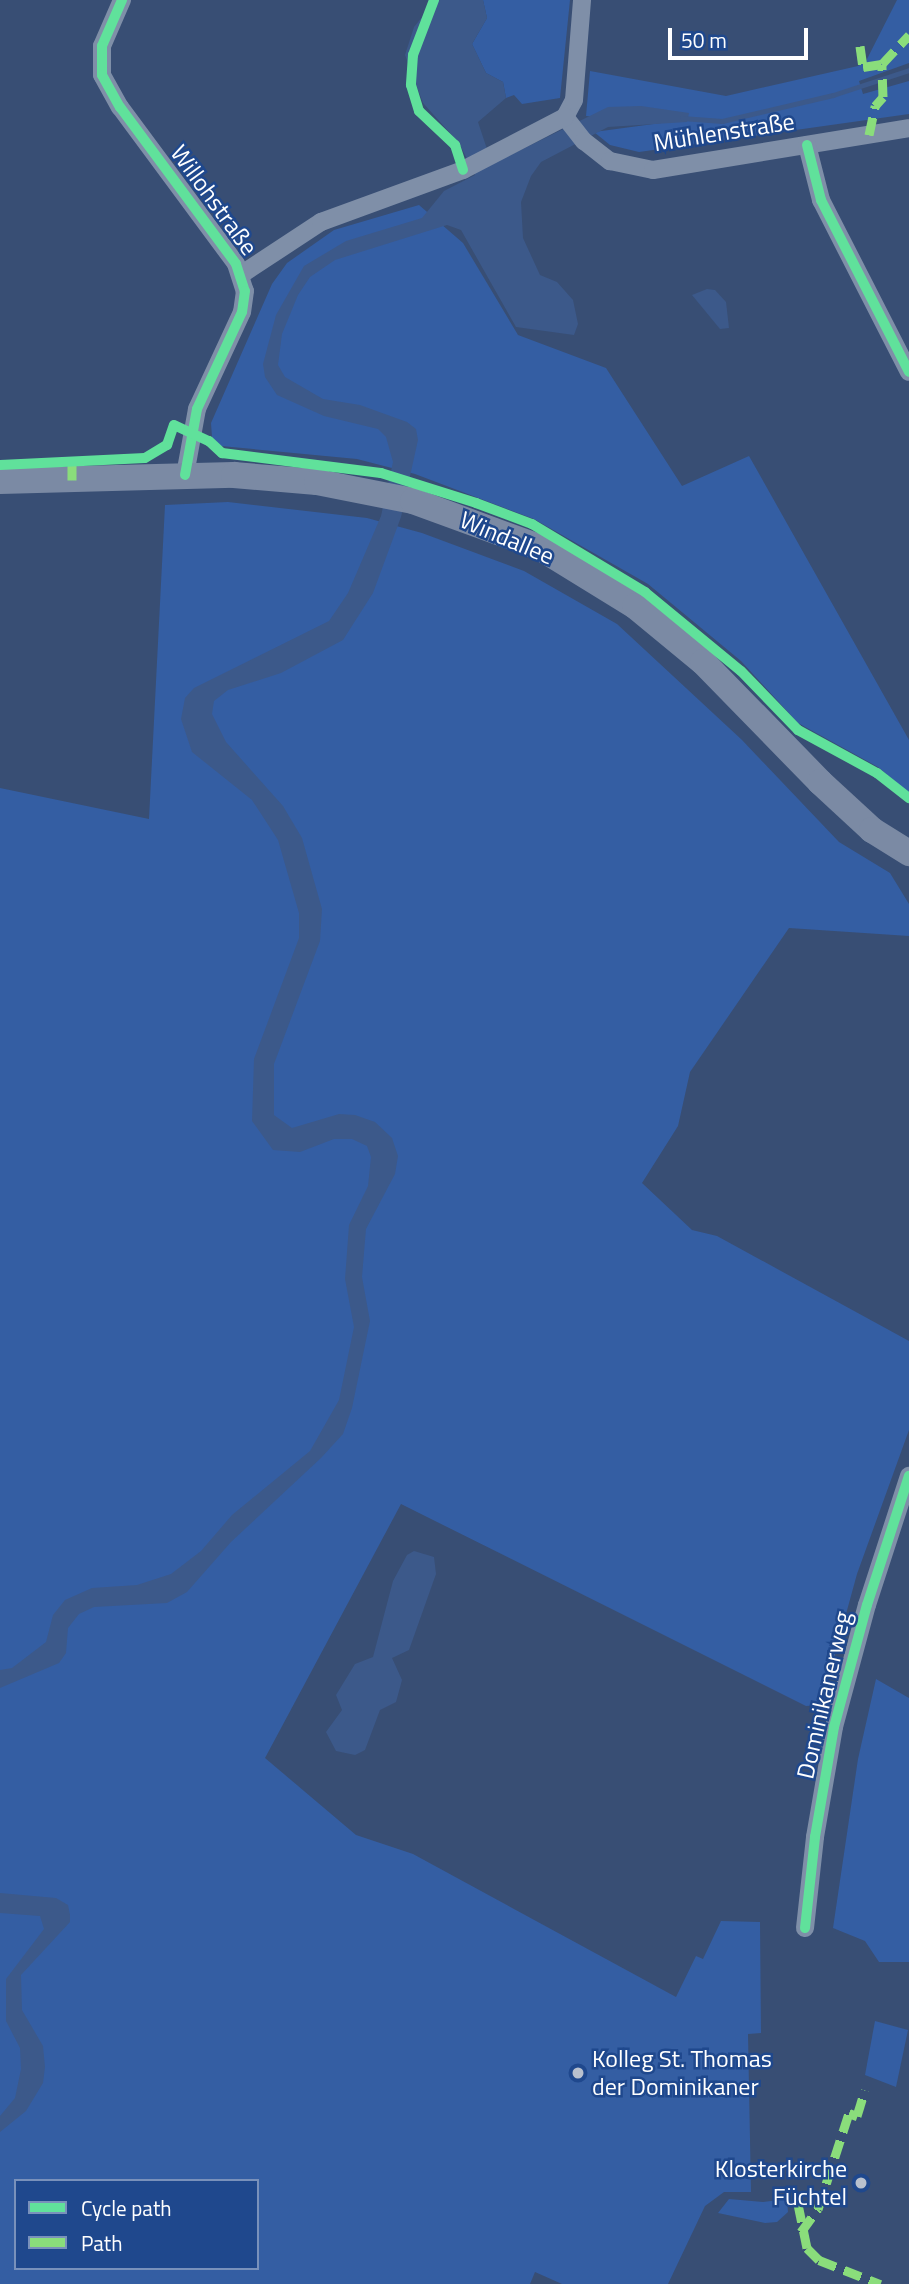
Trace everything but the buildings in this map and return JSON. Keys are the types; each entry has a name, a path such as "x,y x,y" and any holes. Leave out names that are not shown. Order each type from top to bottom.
{"main road":[{"name":"Windallee","path":"0,481 186,475 262,477 376,491 413,501 539,547 635,606 703,662 872,830 909,853"}],"street":[{"name":"Willohstraße","path":"122,0 102,46 102,75 120,107 242,274 242,312 197,409 186,475"},
{"path":"242,274 321,222 467,168 568,120 574,100 582,0"},
{"name":"Mühlenstraße","path":"568,120 584,141 610,161 653,170 909,128"},
{"path":"807,145 821,200 909,372"},
{"name":"Dominikanerweg","path":"805,1928 815,1837 834,1727 867,1605 909,1476"}],"shaded area":[{"path":"436,0 483,0 487,18 472,44 486,73 503,82 506,98 478,122 492,164 608,107 641,106 689,113 687,122 608,127 541,162 531,176 521,202 523,238 540,275 557,282 573,300 578,324 574,335 516,327 461,230 447,225 335,260 310,277 298,295 282,334 278,365 285,377 323,399 360,405 407,422 416,429 418,440 401,517 373,593 343,640 281,673 228,690 214,701 212,714 226,742 283,806 302,838 322,909 320,941 274,1064 274,1115 292,1128 339,1114 355,1115 375,1122 392,1138 398,1156 395,1174 366,1229 362,1277 370,1321 352,1408 343,1434 231,1542 187,1592 167,1603 94,1607 79,1614 68,1628 66,1653 59,1663 0,1688 0,1670 12,1668 46,1642 53,1615 65,1600 92,1588 137,1585 171,1574 201,1551 232,1515 310,1451 339,1400 354,1327 345,1279 349,1225 368,1186 371,1157 367,1146 352,1139 334,1139 300,1152 273,1150 252,1121 254,1059 299,938 299,913 278,840 252,800 192,752 181,719 185,698 194,688 329,621 348,593 381,516 393,462 386,437 378,429 324,416 277,395 265,377 263,364 276,315 304,266 346,241 422,218 444,191 475,175 459,143 423,103 405,55 414,27"},
{"path":"483,0 570,0 560,98 522,104 514,95 506,98 503,82 486,73 472,44 487,18"},
{"path":"897,0 909,0 909,63 859,81 863,94 909,81 909,114 639,152 610,145 594,132 661,123 586,116 590,71 726,96 858,66 866,61"},
{"path":"419,205 463,243 518,335 606,368 682,486 749,456 909,740 909,793 878,767 798,723 741,661 648,584 534,519 415,474 357,459 221,446 212,437 211,423 272,284 287,263 334,230"},
{"path":"707,289 715,290 726,302 729,328 720,329 692,295"},
{"path":"228,502 367,518 422,533 524,571 617,624 742,740 839,842 890,873 909,904 909,936 789,928 690,1072 678,1126 642,1183 692,1230 717,1236 909,1341 909,1430 857,1574 821,1705 806,1706 401,1504 265,1758 356,1835 413,1854 676,1997 696,1956 703,1959 721,1921 760,1922 761,2033 748,2034 751,2192 724,2192 705,2206 668,2284 562,2284 535,2272 530,2284 0,2284 0,788 149,819 165,505"},
{"path":"414,1551 434,1557 436,1574 409,1650 392,1658 402,1680 396,1702 380,1710 365,1750 355,1755 336,1751 326,1732 342,1710 336,1695 355,1664 373,1657 393,1581 407,1555"},
{"path":"876,1679 909,1698 909,1962 879,1962 865,1941 833,1928 858,1759"},
{"path":"0,1893 56,1898 68,1905 70,1922 21,1975 22,2010 43,2046 43,2083 26,2111 0,2132 0,2116 15,2098 21,2069 20,2048 6,2021 6,1979 44,1929 40,1916 0,1913"},
{"path":"875,2021 908,2030 896,2087 865,2075"},
{"path":"729,2199 763,2202 787,2199 788,2212 777,2222 765,2223 718,2213"}],"waterway":[{"path":"682,118 722,121 833,95 909,70"}],"marked path":[{"path":"869,135 875,106 883,97 882,64 909,35"},
{"path":"860,46 863,67 882,64"},
{"path":"72,463 72,480"},
{"path":"801,2232 818,2209 849,2113 857,2116 865,2090"},
{"path":"798,2204 807,2248 819,2260 880,2284"}],"cycle path":[{"path":"122,0 102,46 102,75 120,107 236,264 245,291 242,312 197,409 185,475"},
{"path":"434,0 413,55 411,85 419,111 455,145 463,170"},
{"path":"807,145 821,200 909,372"},
{"path":"0,465 145,458 167,445 174,425 209,441 222,453 381,473 476,503 532,524 645,592 741,671 798,730 877,773 909,798"},
{"path":"805,1928 815,1837 834,1727 867,1605 909,1476"}],"place":[{"name":"Kolleg St. Thomas der Dominikaner","path":"578,2073"},
{"name":"Klosterkirche Füchtel","path":"861,2183"}]}
